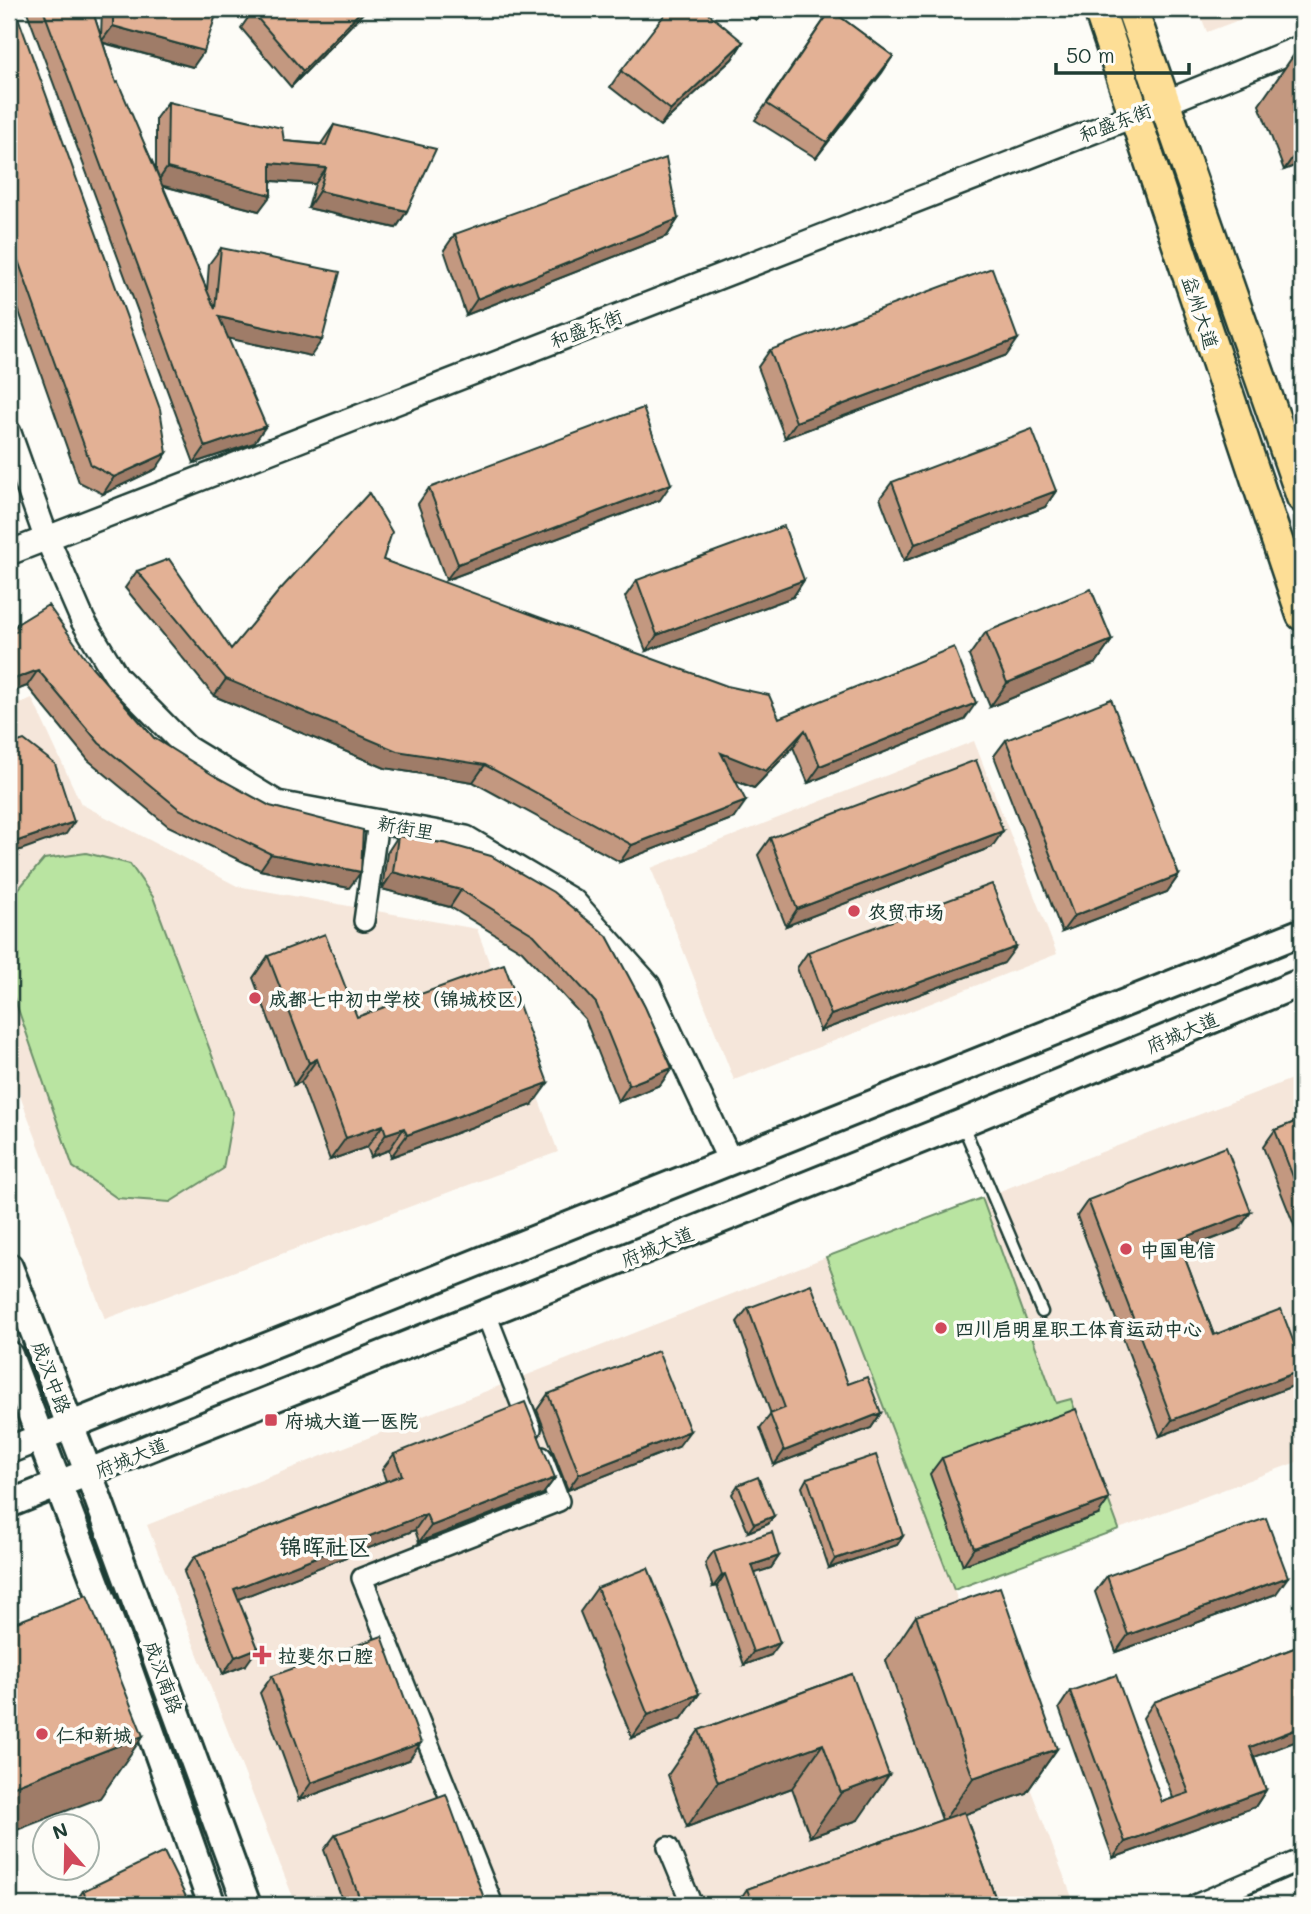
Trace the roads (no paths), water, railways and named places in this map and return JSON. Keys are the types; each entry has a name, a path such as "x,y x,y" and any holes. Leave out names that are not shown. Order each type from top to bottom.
{"main road":[{"name":"益州大道","path":"1099,9 1302,615"},
{"name":"益州大道","path":"1132,9 1300,482"},
{"path":"9,1450 40,1438 75,1437 730,1161 1302,932"},
{"name":"府城大道","path":"9,1504 54,1474 89,1474 962,1123 1302,982"},
{"name":"成汉中路","path":"9,1267 75,1437"},
{"name":"成汉中路","path":"9,1355 54,1474"},
{"name":"成汉南路","path":"75,1437 247,1905"},
{"name":"成汉南路","path":"54,1474 212,1905"}],"street":[{"name":"和盛东街","path":"9,553 1135,115 1302,47"},
{"name":"新街里","path":"9,433 46,538 83,621 117,677 187,748 277,803 466,838 574,902 648,985 730,1161"},
{"path":"364,921 378,822"},
{"path":"486,1314 559,1501 362,1578 493,1905"},
{"path":"668,1847 692,1905"},
{"path":"1195,1905 1302,1859"},
{"path":"1251,1905 1302,1883"}],"lane":[{"path":"962,1123 1042,1312"}],"place":[{"name":"农贸市场","path":"854,911"},
{"name":"成都七中初中学校（锦城校区）","path":"255,998"},
{"name":"中国电信","path":"1126,1249"},
{"name":"四川启明星职工体育运动中心","path":"941,1328"},
{"name":"府城大道一医院","path":"271,1420"},
{"name":"拉斐尔口腔","path":"262,1655"},
{"name":"仁和新城","path":"42,1734"}],"district":[{"name":"锦晖社区","path":"325,1546"}]}
